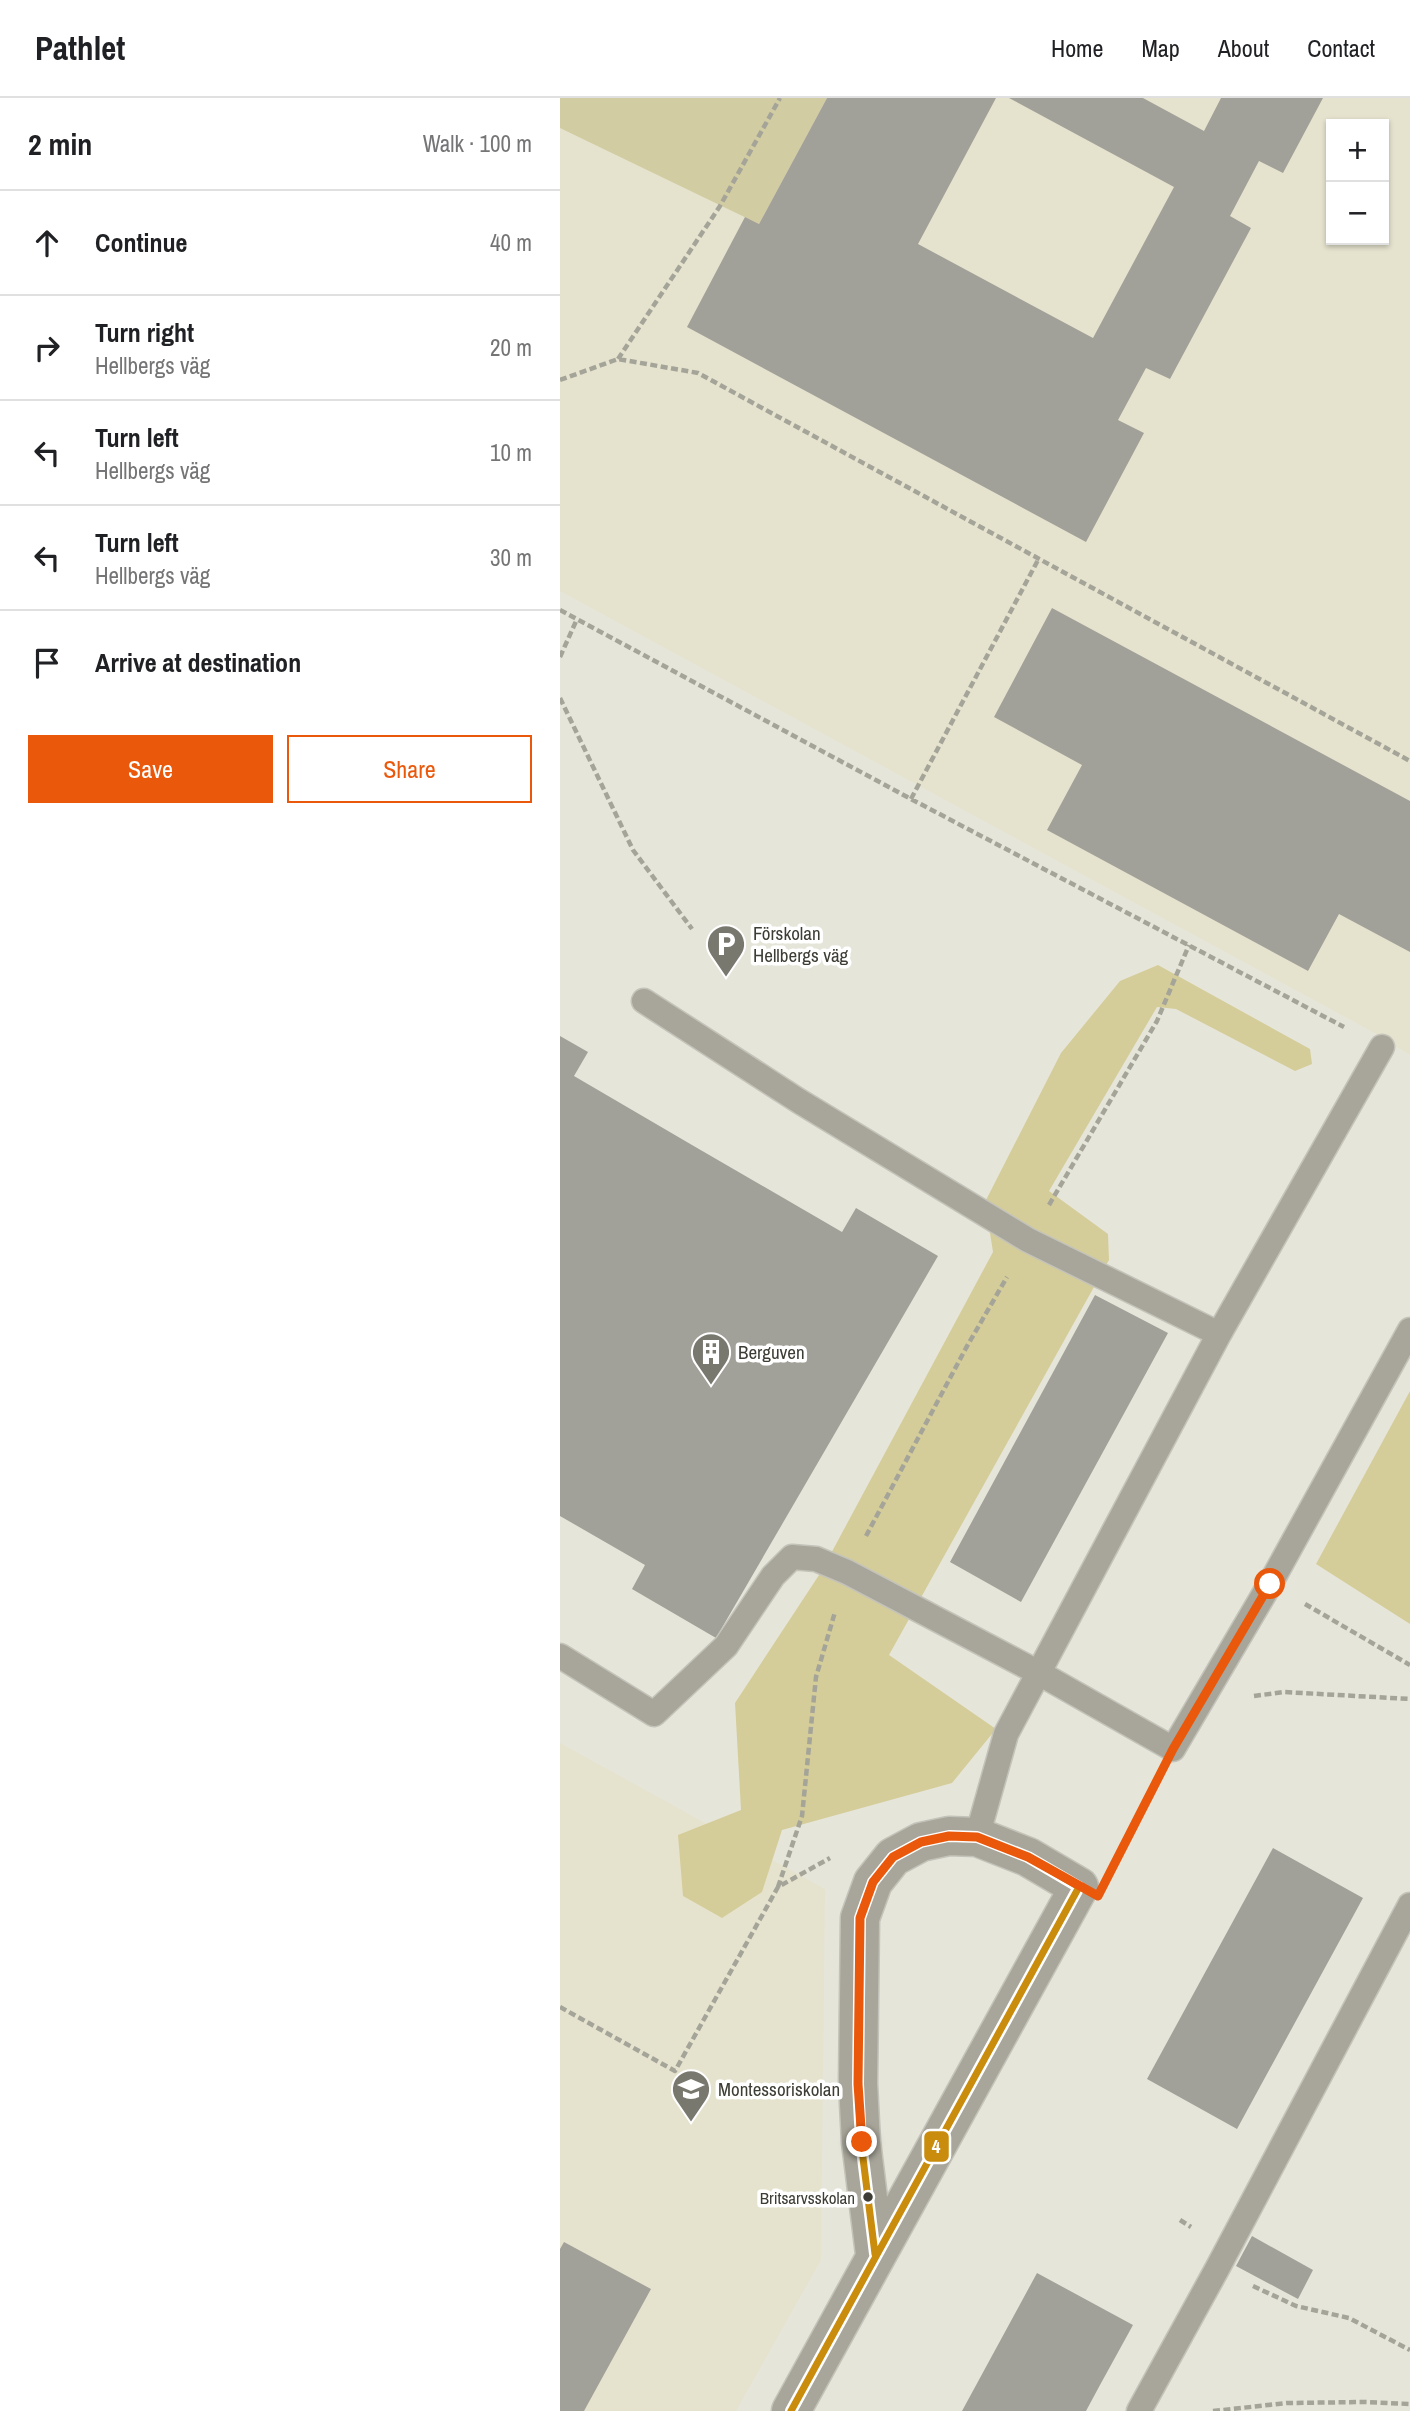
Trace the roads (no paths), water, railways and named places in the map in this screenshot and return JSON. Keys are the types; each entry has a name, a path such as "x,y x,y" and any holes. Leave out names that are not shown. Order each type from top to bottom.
{"street":[{"path":"791,2411 1079,1887 1028,1857 977,1837 949,1836 921,1842 893,1857 873,1882 860,1918 858,2084 875,2254"}],"lane":[{"path":"645,1001 799,1101 1028,1240 1219,1334"},
{"path":"977,1837 1006,1734 1219,1334 1382,1047"},
{"path":"560,1656 654,1714 726,1646 773,1576 792,1557 816,1559 847,1572 1039,1673 1173,1749 1270,1584 1410,1330"},
{"path":"1139,2411 1410,1905"}],"place":[{"name":"Förskolan Hellbergs väg","path":"726,978"},
{"name":"Berguven","path":"711,1386"},
{"name":"Montessoriskolan","path":"691,2123"},
{"name":"Britsarvsskolan","path":"868,2197"}]}
